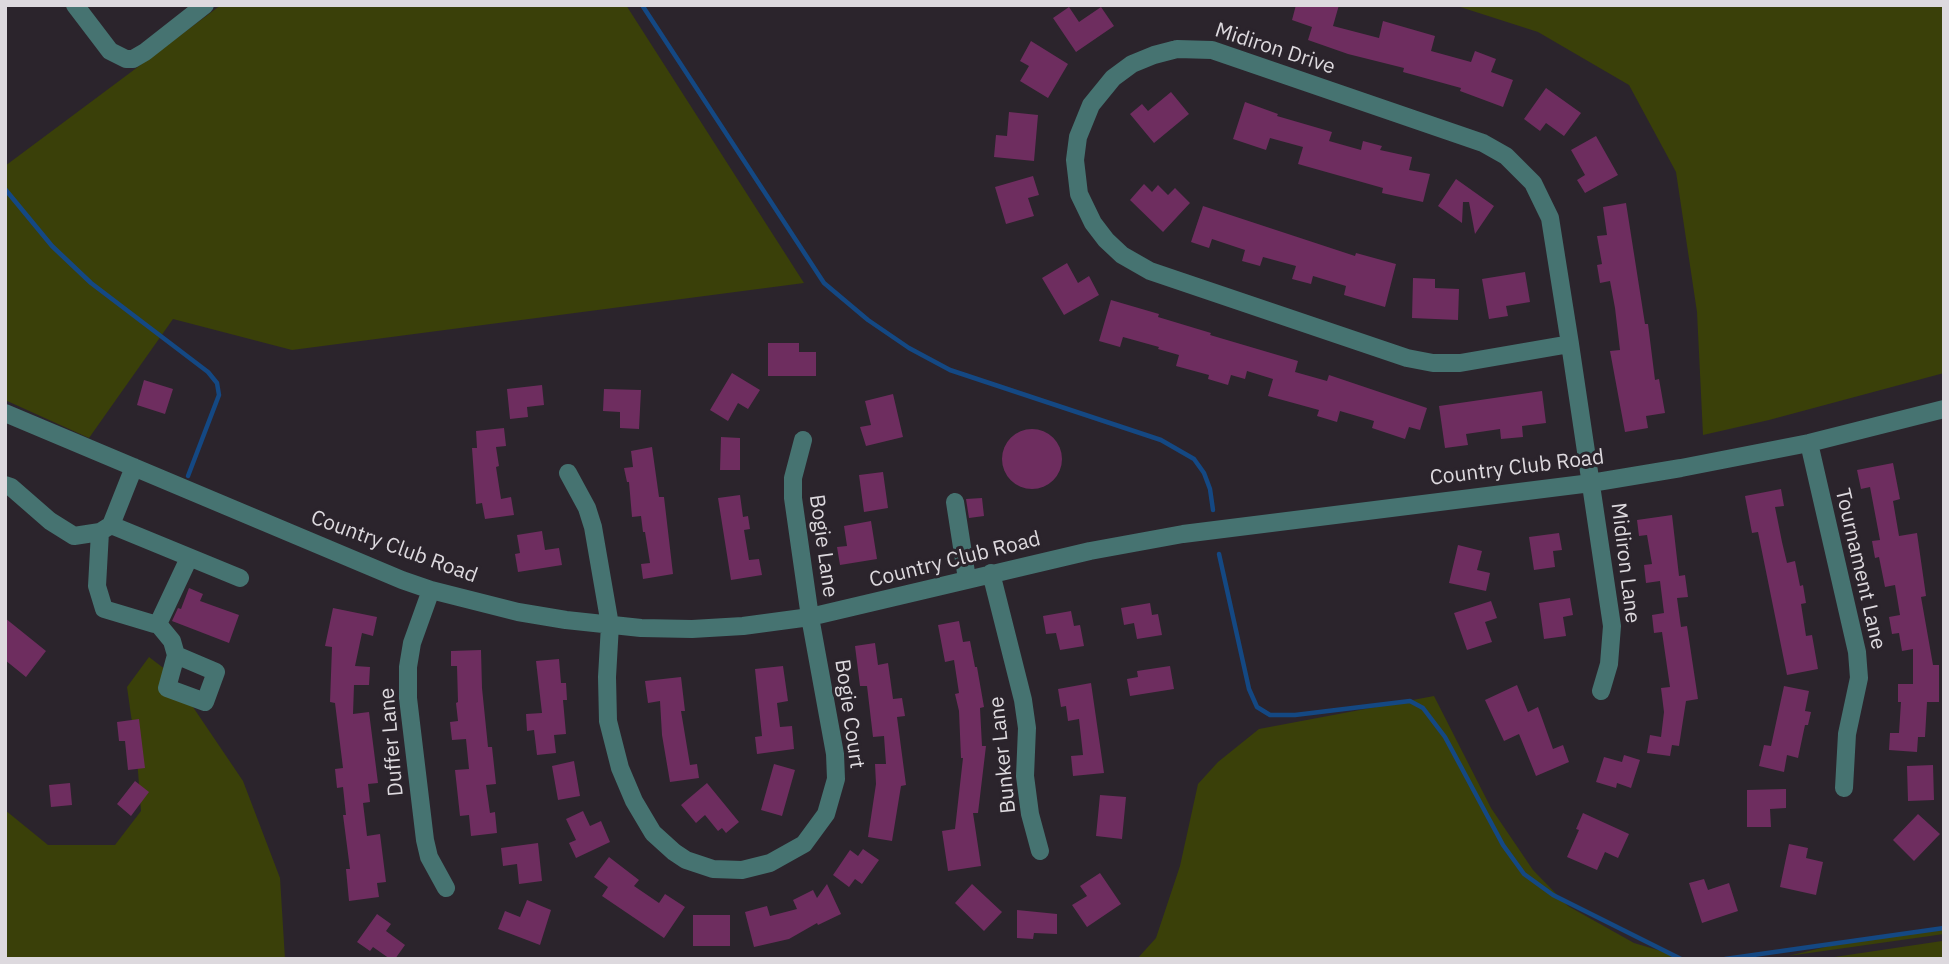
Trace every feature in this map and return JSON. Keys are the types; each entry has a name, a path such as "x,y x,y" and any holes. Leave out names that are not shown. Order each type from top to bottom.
{"street":[{"path":"75,5 110,51 127,60 145,52 205,5"},
{"name":"Midiron Drive","path":"1570,344 1460,363 1433,363 1407,358 1150,271 1122,255 1106,240 1087,214 1079,194 1075,160 1078,137 1086,115 1104,86 1132,64 1177,49 1213,50 1483,143 1516,164 1540,194 1553,231 1591,483"},
{"name":"Country Club Road","path":"5,413 431,590 518,612 610,625 692,629 743,626 810,617 1090,551 1210,530 1591,483 1681,468 1809,443 1944,409"},
{"name":"Bogie Lane","path":"803,440 793,478 793,498 810,617"},
{"name":"Tournament Lane","path":"1809,443 1857,652 1859,678 1847,734 1844,788"},
{"path":"134,467 105,529 97,586 104,609 158,624 172,641 176,655"},
{"name":"Bogie Court","path":"568,474 587,508 593,527 610,625 608,721 621,768 634,801 653,833 674,852 706,867 742,870 770,863 803,844 820,825 834,791 835,754 810,617"},
{"name":"Midiron Lane","path":"1591,483 1612,626 1609,664 1601,691"},
{"path":"5,485 11,487 50,521 74,536 105,529 240,578"},
{"path":"955,502 967,579"},
{"path":"158,624 189,558"},
{"name":"Bunker Lane","path":"991,573 1023,700 1027,728 1025,776 1030,814 1040,851"},
{"name":"Duffer Lane","path":"431,590 412,643 408,667 408,698 425,840 429,857 446,888"}],"green space":[{"path":"221,5 626,5 804,283 292,350 173,319 89,438 5,400 5,166"},
{"path":"1454,5 1944,5 1944,373 1703,435 1697,312 1676,172 1629,85 1538,32"},
{"path":"149,657 170,673 243,781 280,878 285,959 5,959 5,810 48,845 115,845 141,811 127,687"},
{"path":"1434,696 1491,808 1533,870 1568,906 1634,943 1688,959 1137,959 1156,938 1180,866 1198,784 1218,762 1259,729"},
{"path":"1944,929 1944,934 1788,956 1842,943"},
{"path":"1942,941 1944,959 1821,959"}],"building":[{"path":"1296,5 1339,5 1333,26 1379,38 1383,21 1435,36 1431,51 1471,62 1475,51 1496,59 1491,72 1513,80 1503,107 1460,91 1461,88 1403,72 1404,68 1348,54 1308,40 1312,27 1292,20"},
{"path":"1069,7 1079,22 1101,7 1114,26 1076,52 1053,18"},
{"path":"1031,41 1068,64 1048,98 1020,81 1029,66 1020,61"},
{"path":"1546,88 1581,113 1564,136 1546,123 1540,131 1524,119"},
{"path":"1171,92 1189,114 1154,143 1130,114 1142,104 1148,111"},
{"path":"1245,102 1278,114 1277,116 1332,132 1329,141 1361,150 1363,141 1382,146 1380,150 1412,157 1409,170 1430,174 1423,202 1382,193 1383,188 1298,164 1303,147 1270,138 1266,150 1233,139"},
{"path":"1009,112 1038,115 1034,161 994,157 996,135 1007,136"},
{"path":"1596,136 1618,175 1585,193 1577,180 1585,175 1571,150"},
{"path":"1033,176 1039,195 1028,198 1034,216 1006,224 995,187"},
{"path":"1456,179 1494,206 1475,234 1469,202 1463,202 1462,223 1438,206"},
{"path":"1144,184 1152,192 1158,185 1168,195 1175,188 1190,203 1163,232 1130,200"},
{"path":"1626,203 1645,324 1648,324 1655,380 1659,379 1665,413 1646,416 1648,428 1625,432 1610,351 1620,350 1615,308 1610,281 1600,283 1597,265 1602,264 1597,236 1607,235 1603,207"},
{"path":"1203,206 1355,256 1356,253 1396,264 1385,307 1344,295 1346,286 1313,276 1311,284 1292,279 1296,266 1263,257 1260,266 1242,261 1245,250 1212,239 1209,248 1191,242"},
{"path":"1067,263 1078,283 1089,276 1099,295 1064,315 1042,278"},
{"path":"1525,272 1530,302 1506,306 1508,316 1489,319 1482,279"},
{"path":"1413,278 1435,279 1435,288 1459,289 1458,320 1412,318"},
{"path":"1111,300 1159,314 1158,317 1211,333 1210,335 1298,361 1295,372 1327,381 1329,375 1427,408 1420,430 1409,427 1405,439 1372,428 1374,421 1340,411 1337,422 1317,416 1319,410 1268,396 1273,379 1247,371 1245,379 1231,375 1228,385 1208,379 1209,375 1176,366 1179,355 1158,349 1159,347 1123,337 1120,347 1099,341"},
{"path":"768,343 799,343 799,352 816,352 816,376 768,376"},
{"path":"732,373 760,390 748,409 738,403 728,421 710,410"},
{"path":"144,380 173,389 165,414 137,405"},
{"path":"542,385 544,405 527,407 528,417 510,419 507,389"},
{"path":"604,389 641,390 639,429 620,428 620,412 603,411"},
{"path":"1542,391 1546,423 1522,426 1523,437 1501,439 1500,429 1466,434 1468,445 1445,448 1439,406"},
{"path":"893,394 903,437 866,446 860,427 871,425 865,401"},
{"path":"504,428 506,446 496,447 499,466 496,467 501,499 511,497 514,515 485,519 482,503 476,504 472,448 477,448 476,431"},
{"path":"1026,429 1038,429 1054,437 1060,447 1060,471 1054,481 1038,489 1026,489 1010,481 1002,465 1002,453 1010,437"},
{"path":"721,437 740,438 740,470 720,470"},
{"path":"652,447 659,497 664,497 673,574 643,579 641,564 650,563 645,532 641,516 632,517 629,482 624,468 633,467 631,451"},
{"path":"1893,463 1900,499 1893,501 1899,536 1917,533 1926,596 1921,597 1933,665 1939,665 1939,702 1927,702 1925,737 1918,737 1917,752 1889,750 1890,733 1899,733 1901,702 1898,702 1898,684 1913,684 1913,649 1902,651 1899,633 1892,634 1889,617 1900,615 1895,585 1885,587 1879,557 1875,558 1872,541 1880,540 1870,487 1861,489 1857,470"},
{"path":"883,472 888,508 864,512 859,475"},
{"path":"1781,489 1784,506 1775,507 1782,542 1787,563 1795,561 1800,586 1803,585 1806,603 1801,604 1806,636 1812,635 1818,669 1787,675 1758,532 1752,533 1745,496"},
{"path":"740,495 743,517 748,516 750,529 744,530 749,560 759,559 762,575 731,580 718,498"},
{"path":"982,498 984,516 969,518 966,499"},
{"path":"1672,515 1679,576 1685,575 1688,597 1677,598 1681,627 1687,626 1698,699 1686,701 1679,746 1672,745 1670,756 1647,753 1650,735 1661,737 1664,712 1661,688 1670,687 1662,632 1654,633 1652,615 1664,613 1660,581 1646,583 1644,565 1652,564 1647,535 1639,536 1637,520"},
{"path":"871,521 877,559 840,565 837,547 847,546 844,526"},
{"path":"542,531 545,550 559,548 562,565 518,572 515,554 520,553 517,535"},
{"path":"1559,533 1562,550 1553,551 1555,567 1534,570 1529,537"},
{"path":"1458,545 1482,551 1477,570 1490,573 1486,591 1449,583"},
{"path":"189,588 203,594 200,601 239,615 229,643 172,621 178,608 181,609"},
{"path":"1570,598 1573,615 1563,617 1566,636 1544,639 1539,603"},
{"path":"1491,601 1497,618 1485,622 1492,642 1467,650 1454,613"},
{"path":"1150,603 1152,615 1158,614 1162,635 1137,639 1134,623 1124,625 1121,608"},
{"path":"333,608 377,617 373,636 362,633 355,666 370,667 369,685 354,685 353,714 369,712 378,783 368,784 370,802 363,803 367,836 380,834 386,882 377,883 379,897 349,901 346,869 350,869 343,815 346,815 343,787 337,788 335,769 343,768 335,703 330,702 332,647 325,646"},
{"path":"1071,611 1074,626 1080,625 1084,646 1060,650 1056,633 1046,634 1043,616"},
{"path":"5,618 46,651 26,677 5,660"},
{"path":"959,621 963,642 970,641 984,707 980,708 982,746 986,746 978,813 973,813 981,866 948,871 942,831 955,829 963,758 955,694 959,693 954,660 945,662 938,625"},
{"path":"875,643 878,665 888,663 893,699 902,698 905,716 897,717 906,785 901,786 892,841 868,837 876,784 875,764 886,764 884,736 873,737 867,686 860,686 855,646"},
{"path":"481,650 488,747 492,747 496,784 486,785 490,813 495,812 497,833 471,836 469,815 460,816 455,770 469,769 466,739 452,740 450,722 458,721 458,702 457,666 451,666 451,651"},
{"path":"559,659 561,683 566,683 567,700 563,700 566,734 554,735 556,753 537,755 534,730 527,731 526,714 542,713 536,661"},
{"path":"783,666 788,701 777,703 780,727 792,726 794,749 757,754 755,737 762,736 755,669"},
{"path":"1170,666 1174,689 1130,696 1127,679 1138,677 1137,671"},
{"path":"681,677 685,711 681,711 690,765 697,764 699,778 670,782 662,735 660,701 648,703 645,681"},
{"path":"1091,683 1104,773 1073,776 1071,756 1083,755 1079,719 1068,721 1066,706 1061,707 1058,689"},
{"path":"1517,685 1528,712 1538,707 1553,749 1563,745 1569,762 1536,776 1519,734 1504,741 1485,700"},
{"path":"1784,686 1809,691 1805,711 1811,712 1808,725 1805,725 1798,758 1787,755 1784,772 1759,766 1764,745 1771,746"},
{"path":"139,719 145,768 128,770 125,741 119,741 117,722"},
{"path":"1624,755 1640,760 1631,788 1617,783 1616,788 1596,782 1604,757 1622,762"},
{"path":"574,761 580,796 558,800 552,766"},
{"path":"774,764 795,770 782,816 761,810"},
{"path":"1933,765 1934,800 1908,801 1907,766"},
{"path":"135,781 149,792 131,816 117,804"},
{"path":"70,783 72,805 51,807 49,785"},
{"path":"707,783 739,822 726,833 722,828 718,831 705,815 696,823 681,805"},
{"path":"1786,789 1786,808 1770,809 1771,827 1747,827 1747,790"},
{"path":"1100,795 1126,797 1122,839 1096,836"},
{"path":"583,811 590,826 601,821 610,842 576,858 569,843 576,840 566,819"},
{"path":"1583,813 1629,834 1618,858 1605,852 1597,870 1567,857"},
{"path":"1918,814 1940,834 1914,861 1893,840"},
{"path":"538,843 542,881 519,884 517,864 503,866 501,848"},
{"path":"1789,844 1808,848 1806,858 1823,862 1816,895 1780,887"},
{"path":"863,849 879,860 862,884 855,879 849,887 833,875 850,850 858,856"},
{"path":"609,857 639,880 634,886 659,903 665,894 685,907 664,938 602,896 608,887 594,877"},
{"path":"1100,873 1121,904 1087,927 1072,905 1087,896 1080,886"},
{"path":"1704,879 1708,890 1729,883 1738,911 1702,923 1689,883"},
{"path":"827,884 841,914 818,925 817,923 789,939 754,947 745,912 767,906 770,916 797,909 793,900 813,890 817,898"},
{"path":"972,884 1002,912 984,931 955,903"},
{"path":"527,900 551,910 540,945 498,929 505,911 520,917"},
{"path":"1017,910 1057,914 1057,934 1034,933 1033,939 1017,938"},
{"path":"377,914 391,924 386,931 405,945 395,959 390,959 373,947 370,951 357,942"},
{"path":"693,915 730,915 730,946 693,946"}],"waterway":[{"path":"642,5 824,283 868,320 909,348 950,370 1161,440 1194,459 1204,473 1210,489 1213,510"},
{"path":"5,189 52,246 91,283 208,372 217,383 219,395 188,476"},
{"path":"1219,554 1249,689 1257,707 1270,715 1295,715 1410,701 1423,708 1445,737 1503,845 1524,874 1553,895 1681,959"},
{"path":"1725,959 1944,928"}]}
